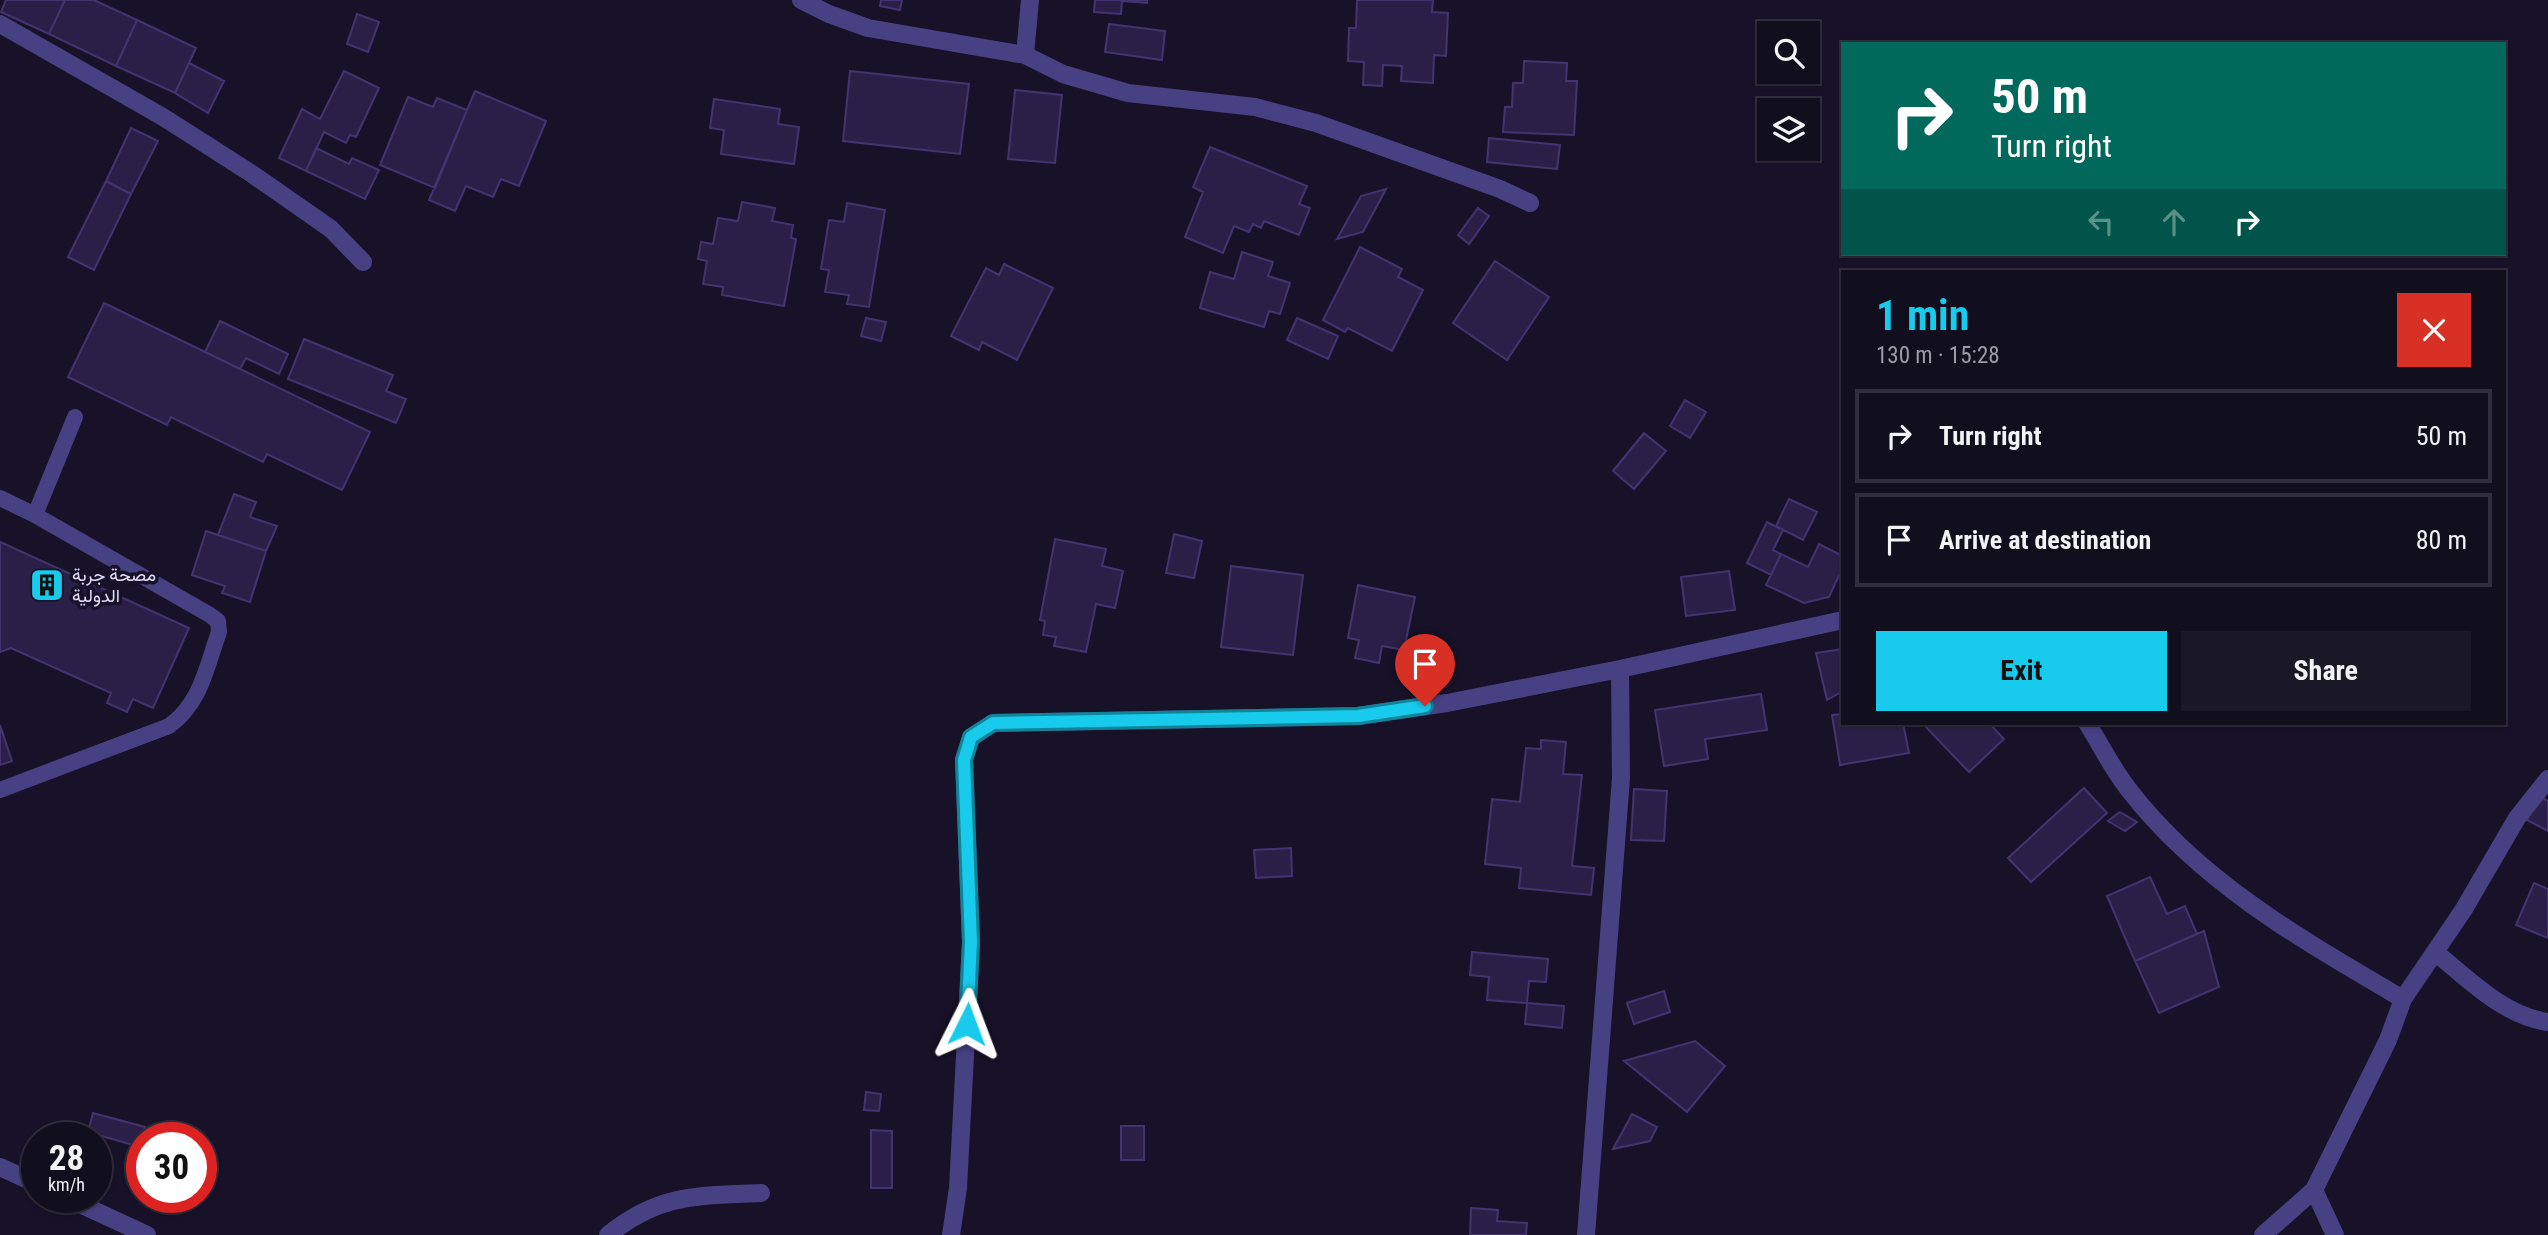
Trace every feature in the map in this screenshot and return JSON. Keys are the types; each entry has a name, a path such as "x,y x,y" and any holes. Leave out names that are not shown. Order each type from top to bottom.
{"street":[{"path":"801,0 868,28 1025,55 1063,74 1128,93 1255,107 1316,123 1500,189 1530,203"},
{"path":"1025,55 1030,0"},
{"path":"0,24 163,117 252,174 331,229 363,262"},
{"path":"951,1235 958,1188 971,942 964,760 971,737 993,723 1358,716 1447,703 1620,669 1841,620"},
{"path":"1586,1235 1621,778 1620,669"},
{"path":"2088,725 2129,790 2167,831 2230,890 2317,949 2403,999"},
{"path":"2263,1235 2314,1190 2388,1040 2403,999 2463,909 2517,818 2548,779"},
{"path":"2435,952 2488,996 2521,1013 2548,1022"},
{"path":"0,1167 21,1177"},
{"path":"2314,1190 2335,1235"},
{"path":"608,1235 627,1220 663,1202 693,1197 761,1193"},
{"path":"100,1213 147,1235"}],"lane":[{"path":"35,515 75,417"},
{"path":"0,498 35,515 210,615 218,621 219,632 194,701 184,715 169,726 0,790"}],"building":[{"path":"6,0 65,0 49,34 1,12"},
{"path":"65,0 94,0 137,20 116,66 49,34"},
{"path":"881,0 902,0 900,10 880,6"},
{"path":"1095,0 1147,0 1147,3 1122,1 1121,14 1094,12"},
{"path":"1357,0 1433,0 1432,12 1448,13 1446,56 1434,55 1433,83 1401,81 1402,66 1383,65 1382,86 1363,85 1364,62 1348,61 1349,28 1356,28"},
{"path":"357,14 379,22 368,52 347,44"},
{"path":"137,20 196,48 175,93 116,66"},
{"path":"1109,24 1165,31 1162,60 1105,52"},
{"path":"1524,61 1567,63 1566,81 1577,81 1574,135 1503,132 1505,107 1512,107 1513,83 1523,83"},
{"path":"189,63 224,81 208,113 175,93"},
{"path":"344,71 379,88 356,137 350,135 346,143 324,132 306,171 279,158 302,109 320,119"},
{"path":"850,71 969,84 960,154 843,141"},
{"path":"1015,90 1062,95 1055,163 1008,159"},
{"path":"475,91 546,121 519,186 501,179 493,197 466,186 455,211 429,200"},
{"path":"408,97 433,107 437,98 467,110 435,188 380,165"},
{"path":"714,99 780,109 778,124 799,127 794,164 721,154 724,130 710,128"},
{"path":"131,128 158,141 131,194 106,181"},
{"path":"1489,138 1560,145 1557,169 1487,162"},
{"path":"1210,147 1307,186 1299,204 1310,208 1299,235 1264,221 1261,228 1253,224 1249,232 1234,226 1223,253 1185,237 1203,192 1193,187"},
{"path":"316,148 349,164 352,158 379,170 365,199 306,171"},
{"path":"106,181 131,194 94,270 68,257"},
{"path":"1386,189 1363,232 1337,239 1361,196"},
{"path":"742,202 775,208 772,221 793,225 791,238 796,239 784,306 722,295 723,287 703,284 707,261 698,259 701,242 713,244 718,218 738,221"},
{"path":"847,203 885,210 869,307 847,304 849,295 825,292 829,270 821,269 829,220 844,222"},
{"path":"1478,208 1489,216 1469,244 1458,235"},
{"path":"1360,247 1402,269 1398,277 1423,290 1392,351 1348,328 1345,332 1323,320"},
{"path":"1242,252 1273,262 1268,276 1290,283 1280,314 1269,311 1264,327 1200,308 1210,272 1234,279"},
{"path":"1495,261 1549,297 1507,360 1453,323"},
{"path":"1004,264 1053,288 1017,360 982,342 979,350 951,336 986,268 999,275"},
{"path":"104,303 370,432 342,490 267,454 263,462 171,417 167,425 68,377"},
{"path":"866,318 886,322 881,341 861,336"},
{"path":"1297,318 1338,336 1328,359 1287,340"},
{"path":"220,321 288,354 279,374 246,358 240,369 205,352"},
{"path":"304,339 393,375 386,391 406,399 396,423 288,379"},
{"path":"1685,400 1706,412 1690,438 1670,426"},
{"path":"1644,433 1666,451 1634,489 1613,471"},
{"path":"234,494 256,502 250,517 277,526 266,551 218,535"},
{"path":"1789,499 1817,512 1803,540 1776,526"},
{"path":"1767,522 1783,530 1773,550 1781,554 1771,575 1747,563"},
{"path":"206,531 266,551 250,602 222,593 225,586 192,575"},
{"path":"1174,534 1202,541 1194,578 1166,573"},
{"path":"1055,539 1106,549 1102,566 1123,571 1115,608 1096,604 1086,652 1054,646 1056,637 1043,635 1045,621 1040,620"},
{"name":"مصحة جربة الدولية","path":"0,542 189,628 153,708 133,699 127,712 107,703 111,693 11,648 0,652"},
{"path":"1819,544 1841,555 1841,571 1829,597 1804,603 1766,585 1781,554 1808,567"},
{"path":"1231,566 1303,575 1293,655 1221,647"},
{"path":"1729,571 1735,610 1686,616 1681,577"},
{"path":"1358,585 1415,597 1404,650 1382,646 1379,663 1355,658 1359,640 1348,638"},
{"path":"1841,649 1841,692 1827,700 1816,653"},
{"path":"1761,694 1767,730 1705,739 1708,759 1664,766 1655,710"},
{"path":"1841,714 1841,725 1903,725 1909,753 1840,765 1832,715"},
{"path":"0,725 12,761 0,765"},
{"path":"1924,725 1991,725 2004,739 1969,772"},
{"path":"1541,740 1566,742 1563,774 1582,775 1572,866 1594,868 1591,895 1519,888 1521,868 1485,864 1492,799 1520,802 1526,748 1541,749"},
{"path":"2084,788 2107,813 2031,882 2008,858"},
{"path":"1634,789 1667,791 1664,841 1631,840"},
{"path":"2539,796 2548,801 2548,831 2527,820"},
{"path":"2120,812 2137,822 2125,831 2108,821"},
{"path":"1291,848 1292,876 1256,878 1254,850"},
{"path":"2150,877 2167,914 2185,906 2197,934 2135,961 2107,896"},
{"path":"2534,883 2548,889 2548,938 2516,925"},
{"path":"2204,931 2219,987 2159,1013 2135,961"},
{"path":"1472,952 1548,959 1546,982 1529,981 1527,1003 1487,1000 1489,977 1470,975"},
{"path":"1664,991 1670,1012 1634,1024 1627,1003"},
{"path":"1527,1003 1564,1006 1562,1028 1525,1024"},
{"path":"1695,1041 1725,1066 1687,1112 1624,1061"},
{"path":"866,1092 881,1094 879,1111 864,1110"},
{"path":"93,1113 126,1122 126,1143 112,1139 112,1122 91,1122"},
{"path":"1632,1114 1657,1127 1650,1141 1613,1149"},
{"path":"1121,1126 1144,1126 1144,1160 1121,1160"},
{"path":"871,1130 892,1131 892,1188 871,1188"},
{"path":"1471,1208 1498,1210 1497,1221 1527,1223 1526,1235 1470,1235"}],"place":[{"name":"مصحة جربة الدولية","path":"47,585"}],"route":[{"path":"967,1024 971,942 964,760 971,737 993,723 1358,716 1425,706"}]}
